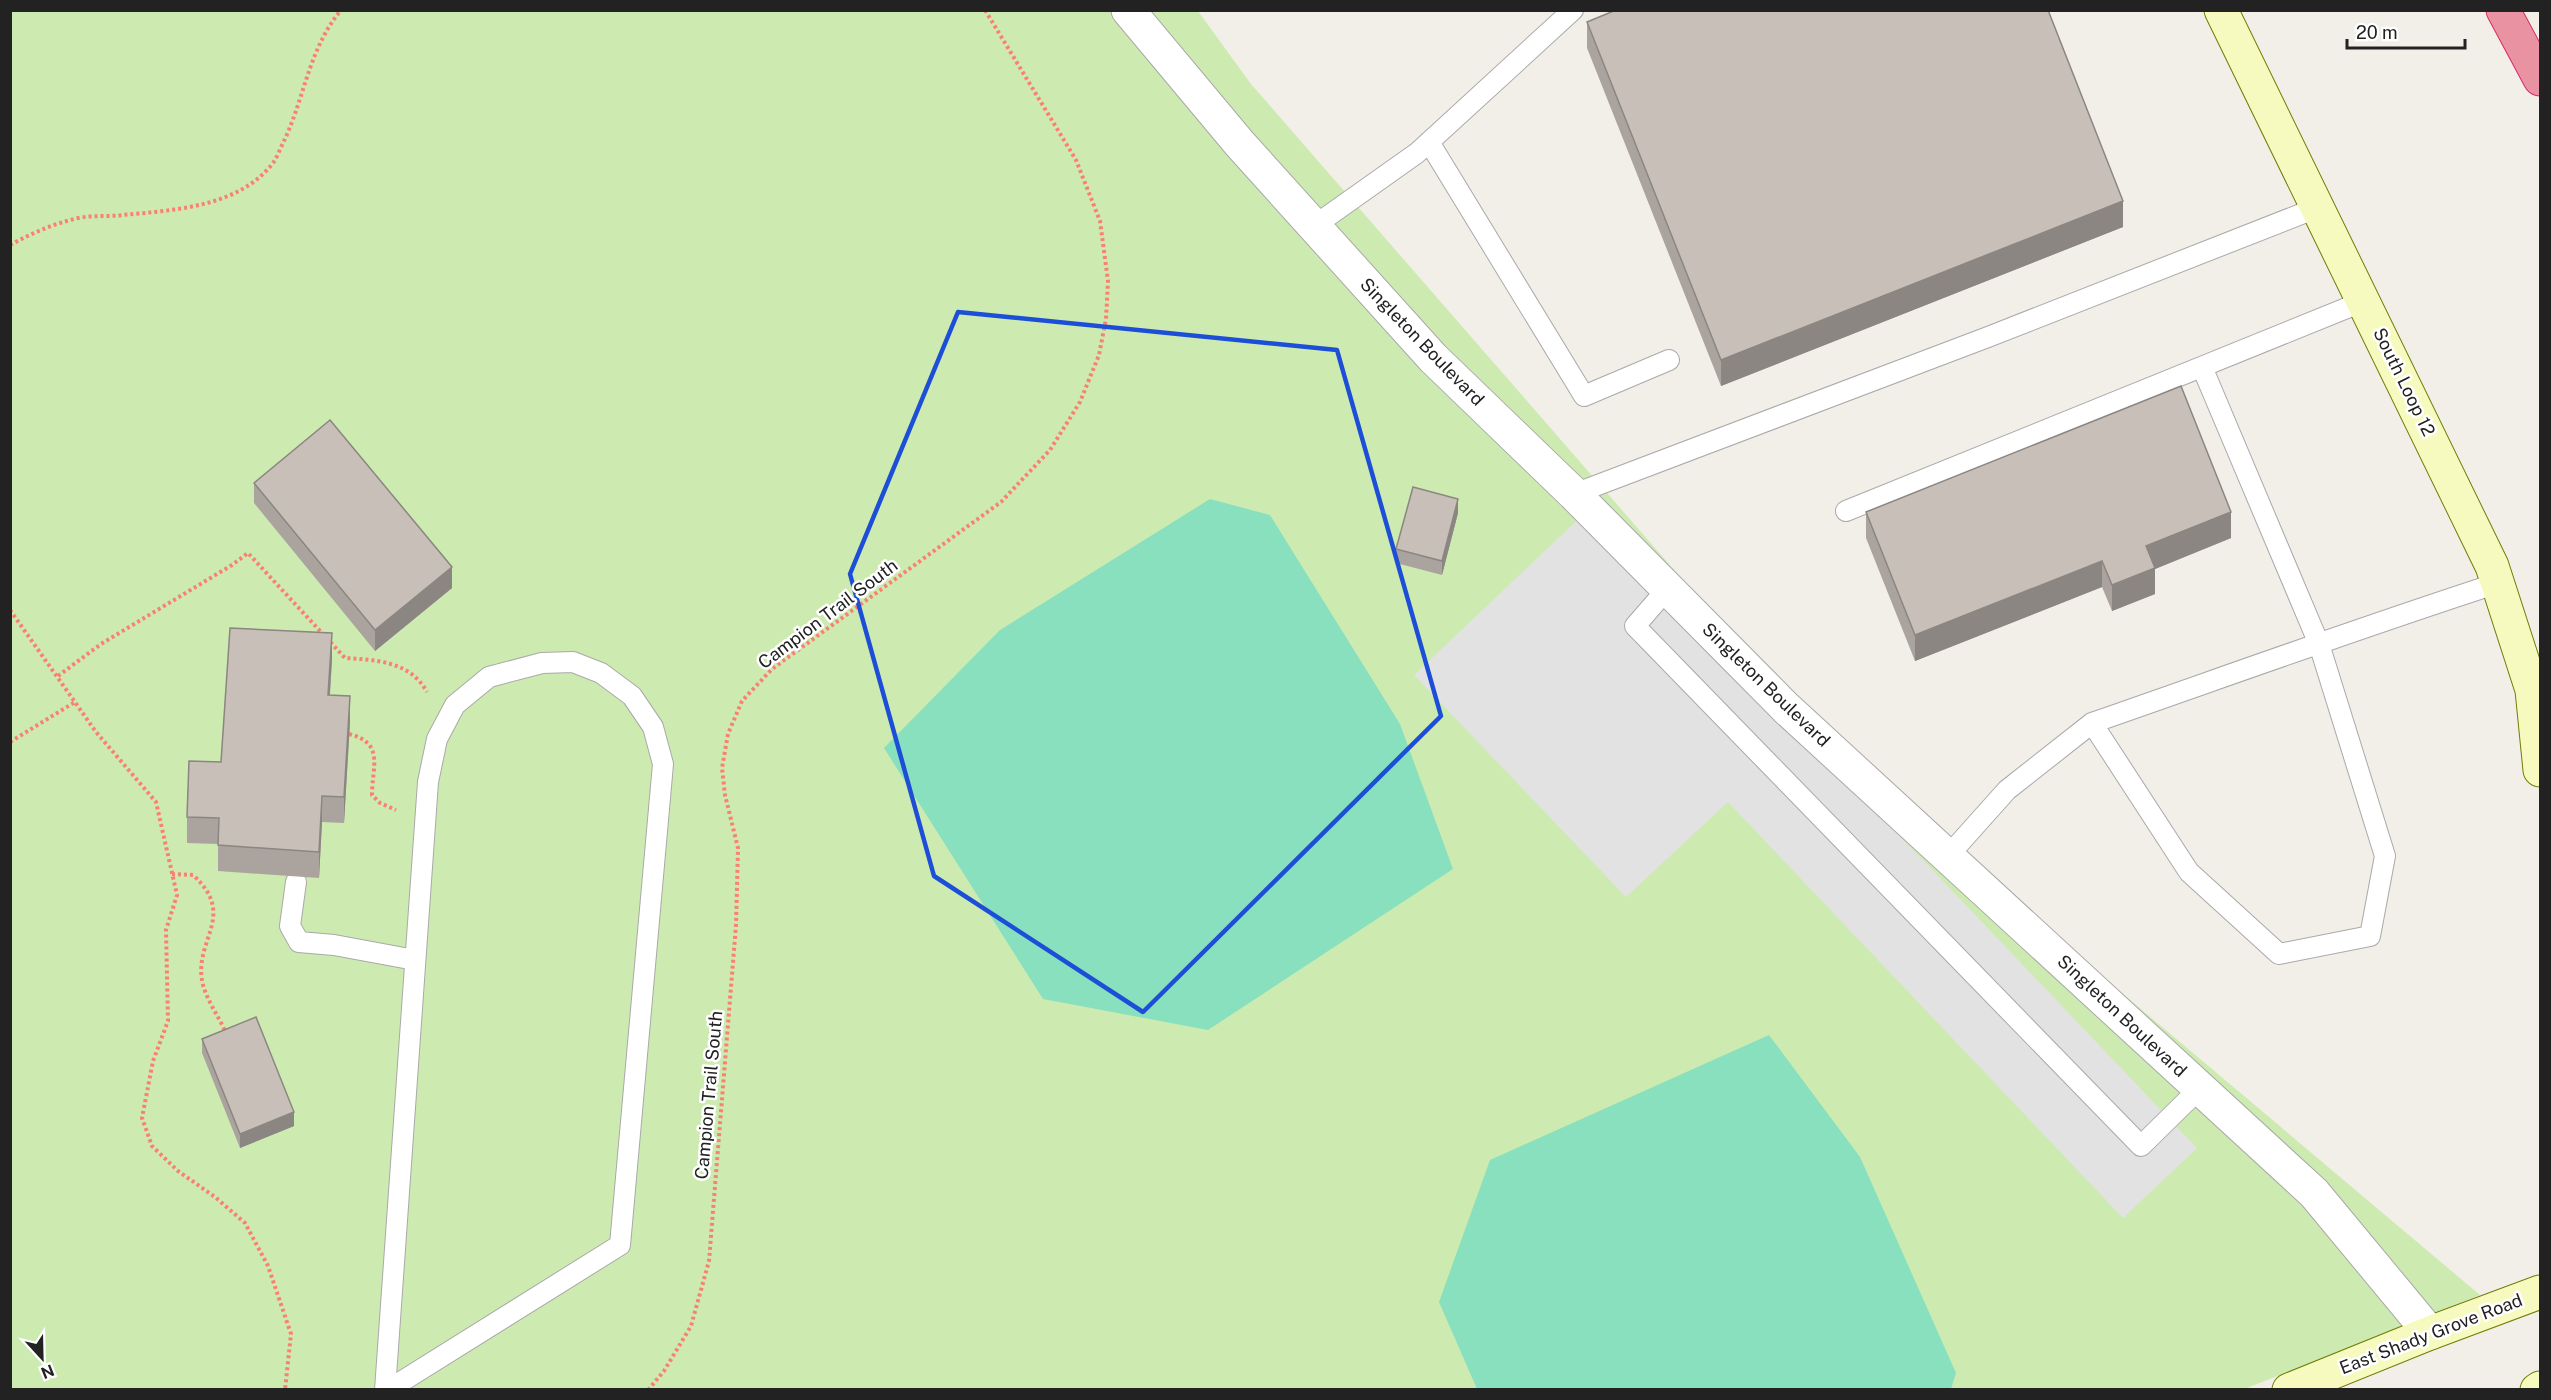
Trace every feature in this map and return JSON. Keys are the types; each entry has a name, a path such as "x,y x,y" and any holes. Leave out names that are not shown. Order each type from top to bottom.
{"highway":[{"path":"2502,10 2541,78"}],"main road":[{"name":"South Loop 12","path":"2221,10 2492,566 2532,690 2541,770"},
{"name":"East Shady Grove Road","path":"2289,1389 2541,1292"}],"street":[{"name":"Singleton Boulevard","path":"1128,10 1240,144 1433,358 1574,494 1786,708 2314,1193 2430,1333"}],"lane":[{"path":"1314,226 1417,153 1572,11"},
{"path":"1429,142 1584,396 1669,360"},
{"path":"1574,494 1988,337 2319,207"},
{"path":"1846,512 2364,301"},
{"path":"2092,723 2189,872 2279,954 2370,936 2385,856 2319,644 2202,367"},
{"path":"1948,856 2007,790 2092,723 2380,621 2498,583"},
{"path":"1668,588 1635,626 2141,1146 2200,1088"},
{"path":"573,662 601,673 632,696 653,727 663,764 620,1245 387,1389 426,814 432,760 437,739 455,705 489,677 542,663 573,662"},
{"path":"296,882 290,927 299,942 334,945 415,960"}],"path":[{"path":"10,245 41,229 80,218 123,216 220,200 254,184 274,161 297,113 314,54 326,29 341,10"},
{"name":"Campion Trail South","path":"648,1389 664,1371 691,1326 709,1261 736,924 738,848 725,795 722,768 728,734 742,701 772,669 1001,502 1050,450 1080,402 1099,355 1106,319 1108,280 1100,221 1076,160 986,10"},
{"path":"58,676 101,644 232,566 248,553 345,658 380,660 410,671 426,688 444,726"},
{"path":"10,610 96,732 156,802 177,895 166,930 168,1021 153,1061 142,1118 152,1146 178,1171 215,1197 245,1223 263,1258 291,1334 285,1389"},
{"path":"10,742 75,702"},
{"path":"349,734 361,737 369,743 375,757 372,795 388,808 426,814"},
{"path":"172,874 193,875 205,886 212,903 212,923 201,959 202,980 225,1031"}],"highlighted area":[{"path":"958,312 1337,350 1441,716 1143,1012 934,876 850,574"}],"green space":[{"path":"10,11 1198,11 1251,84 1823,741 2480,1295 2242,1390 11,1389"},
{"path":"1210,499 1270,515 1400,724 1453,869 1208,1030 1043,999 884,748 1000,630"},
{"path":"1769,1035 1860,1157 1956,1373 1951,1389 1477,1389 1439,1302 1490,1160"}],"shaded area":[{"path":"1589,509 2197,1148 2123,1218 1728,802 1626,897 1414,675"}],"building":[{"path":"1616,10 2048,10 2123,201 1721,360 1587,22"},
{"path":"2181,386 2231,512 2146,546 2155,568 2112,585 2102,561 1915,635 1866,512"},
{"path":"330,420 452,567 375,630 254,483"},
{"path":"1413,487 1458,499 1442,561 1396,549"},
{"path":"230,628 332,633 328,695 350,696 344,797 322,796 319,852 218,845 219,818 187,817 189,761 221,762"},
{"path":"256,1017 294,1112 240,1134 202,1039"}]}
